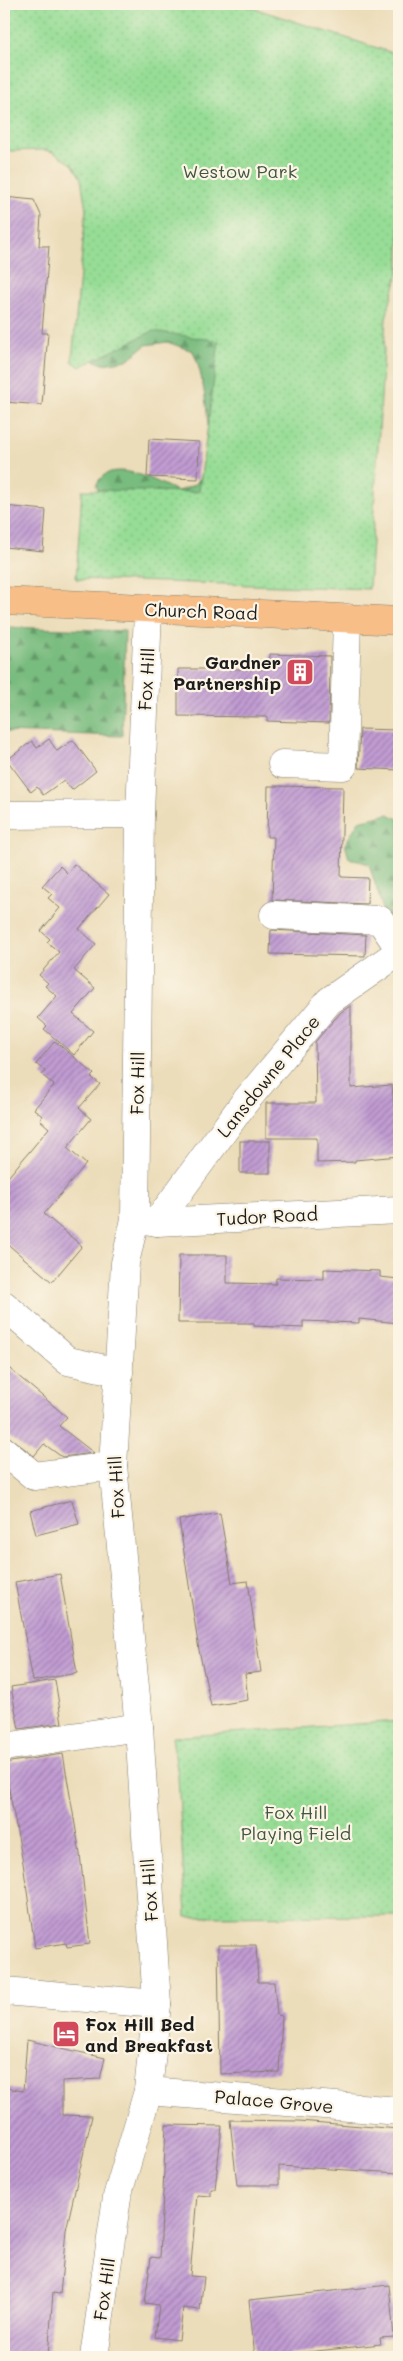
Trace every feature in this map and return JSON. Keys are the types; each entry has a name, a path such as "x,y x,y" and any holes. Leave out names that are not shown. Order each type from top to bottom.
{"main road":[{"name":"Church Road","path":"4,601 148,610 217,611 399,621"}],"street":[{"name":"Fox Hill","path":"94,2357 117,2197 148,2091 157,2004 139,1727 113,1466 125,1263 146,1220 140,814 148,610"},
{"path":"282,764 343,766 347,618"},
{"path":"4,815 140,814"},
{"path":"274,915 380,920 399,950"},
{"name":"Lansdowne Place","path":"146,1220 329,1001 399,950"},
{"name":"Tudor Road","path":"146,1220 399,1210"},
{"path":"4,1305 68,1361 119,1372"},
{"path":"4,1451 34,1476 113,1466"},
{"path":"4,1747 139,1727"},
{"path":"4,1991 157,2004"},
{"name":"Palace Grove","path":"148,2091 399,2111"}],"green space":[{"name":"Westow Park","path":"4,4 241,4 399,55 399,269 386,318 369,589 76,579 82,490 199,492 219,341 153,331 80,367 72,361 86,210 81,178 72,164 53,152 45,150 4,151"},
{"path":"86,314 224,315 283,495 105,501 96,486 102,477 111,472 134,473 177,491 188,487 201,478 207,463 207,412 205,394 193,351 167,342 146,345 127,360 103,364 91,359"},
{"path":"4,627 125,631 122,736 4,732"},
{"path":"388,814 399,819 399,923 383,910 369,864 349,858 345,844 359,821"},
{"name":"Fox Hill Playing Field","path":"399,1721 399,1916 186,1917 178,1776 172,1737"}],"building":[{"path":"4,197 34,200 41,215 39,246 49,246 42,333 48,333 42,405 4,402"},
{"path":"149,439 199,442 198,479 147,477"},
{"path":"4,506 46,510 43,551 4,547"},
{"path":"270,654 330,656 329,723 267,721 268,717 178,716 178,669 269,669"},
{"path":"360,729 399,730 399,770 358,768"},
{"path":"49,739 57,751 73,740 96,771 72,790 64,780 43,795 37,787 31,792 7,760 32,741 37,748"},
{"path":"268,786 343,787 341,877 368,878 367,904 272,900 274,837 267,837"},
{"path":"74,864 109,894 79,929 96,944 74,970 95,988 73,1014 93,1031 74,1055 44,1029 47,1026 38,1018 57,996 45,986 48,983 39,975 59,952 47,942 50,939 41,931 60,908 48,898 52,894 42,886 60,866 67,873"},
{"path":"271,930 366,935 365,956 270,954"},
{"path":"351,1005 351,1088 392,1085 394,1106 399,1106 399,1156 355,1160 355,1162 317,1163 317,1138 266,1138 266,1103 316,1103 315,1042 340,1013"},
{"path":"55,1041 94,1074 91,1077 100,1084 79,1108 91,1119 67,1148 86,1164 44,1214 82,1246 52,1282 4,1241 4,1182 49,1128 40,1120 42,1116 34,1109 54,1085 42,1075 45,1071 36,1064"},
{"path":"240,1141 270,1141 270,1173 240,1173"},
{"path":"179,1255 227,1255 227,1283 276,1284 276,1278 324,1279 324,1269 380,1271 380,1277 399,1279 399,1323 359,1319 359,1323 303,1321 303,1328 254,1326 254,1323 178,1323"},
{"path":"4,1364 67,1417 59,1426 94,1453 62,1457 44,1444 34,1456 4,1433"},
{"path":"72,1500 79,1524 36,1535 30,1511"},
{"path":"220,1513 232,1583 248,1581 261,1672 245,1674 248,1700 211,1706 199,1650 179,1520"},
{"path":"60,1574 77,1673 33,1681 15,1582"},
{"path":"55,1680 62,1723 19,1729 11,1687"},
{"path":"63,1754 80,1854 90,1944 67,1947 66,1943 35,1948 23,1863 4,1763"},
{"path":"218,1945 256,1945 258,1982 274,1982 277,2015 282,2016 279,2072 220,2074"},
{"path":"27,2040 105,2058 100,2079 62,2081 62,2115 92,2116 66,2230 60,2294 53,2293 48,2357 4,2357 4,2110 6,2088 23,2091"},
{"path":"230,2120 299,2121 399,2129 399,2173 279,2166 279,2185 237,2185"},
{"path":"166,2125 222,2126 215,2189 211,2189 211,2196 197,2195 190,2276 204,2277 200,2310 183,2308 179,2340 155,2337 159,2305 145,2303 151,2257 160,2258"},
{"path":"389,2285 394,2337 380,2338 381,2344 289,2354 289,2357 255,2357 249,2300"}],"place":[{"name":"Gardner Partnership","path":"300,672"},
{"name":"Fox Hill Bed and Breakfast","path":"66,2034"}]}
